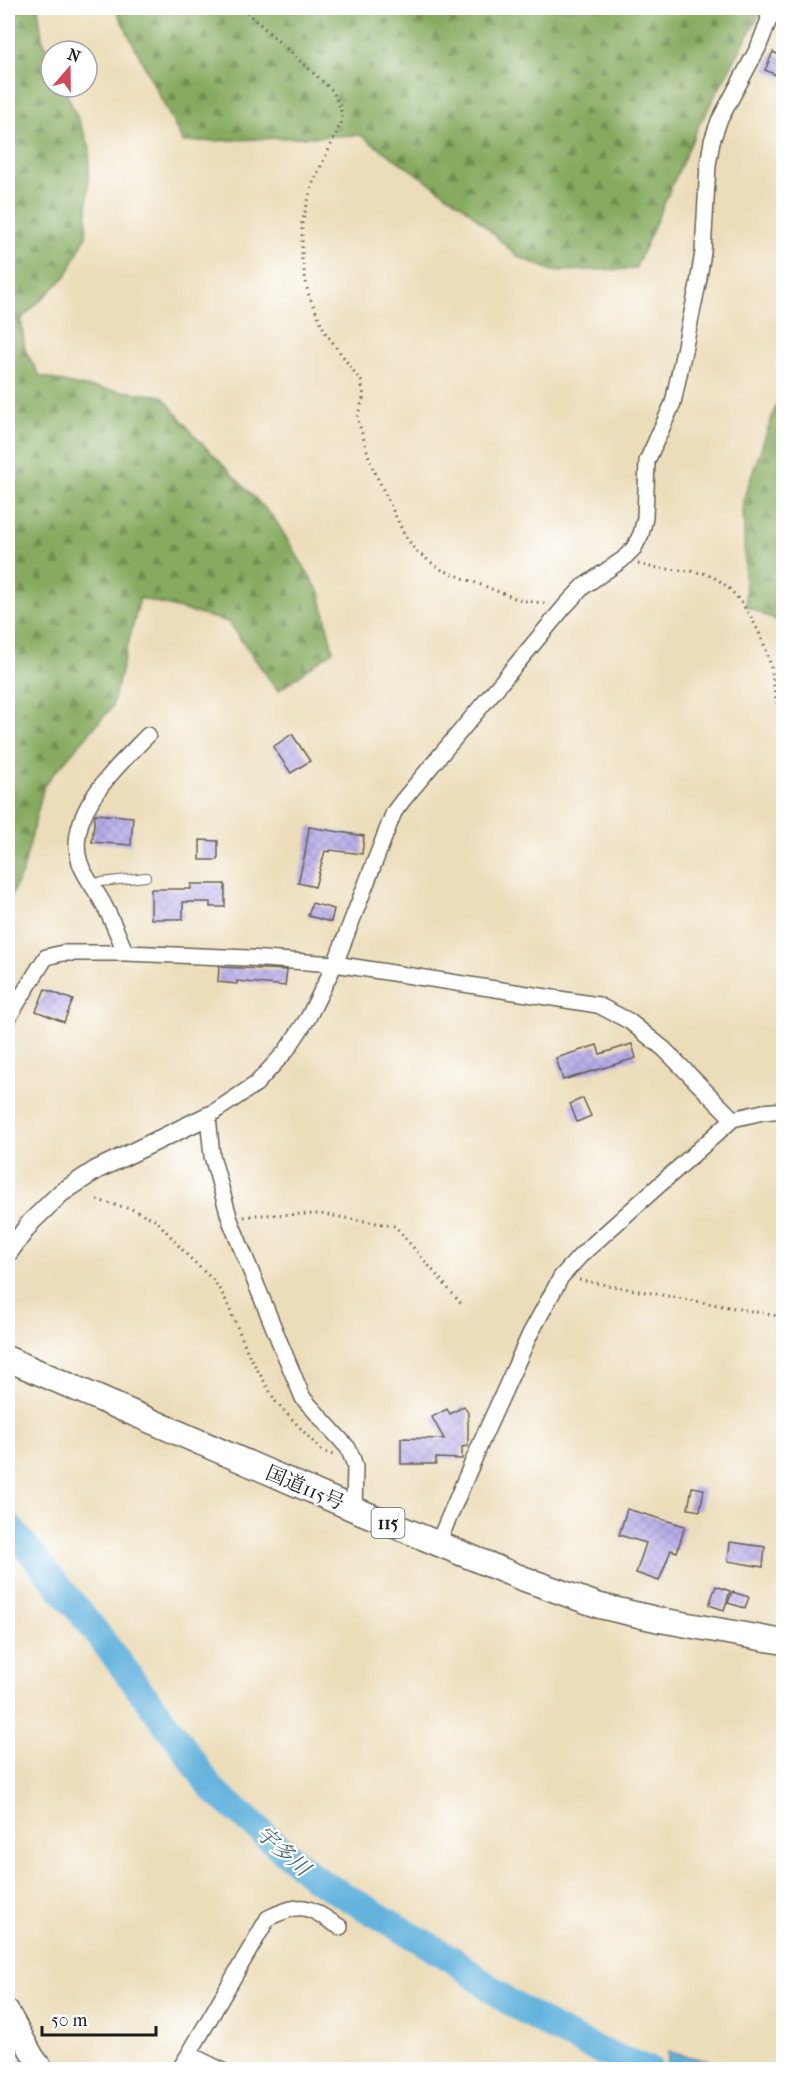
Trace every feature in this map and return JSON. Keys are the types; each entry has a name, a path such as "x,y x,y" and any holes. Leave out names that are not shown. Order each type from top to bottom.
{"highway":[{"name":"国道115号","path":"8,1359 354,1509 519,1577 600,1606 660,1620 783,1642"}],"main road":[{"path":"8,2011 43,2070"}],"street":[{"path":"8,1253 31,1222 61,1193 96,1170 208,1116 256,1084 286,1051 308,1018 334,964 394,812 565,606 584,586 622,560 634,548 645,518 646,461 673,404 703,252 708,165 712,141 718,121 758,48 773,12"},
{"path":"126,953 105,906 80,864 76,844 80,824 94,795 148,735"},
{"path":"8,1018 46,957 63,952 249,958 334,964 598,1005 629,1021 664,1049 734,1119"},
{"path":"438,1543 530,1334 561,1277 581,1256 734,1119 783,1110"},
{"path":"208,1116 213,1156 231,1220 303,1398 348,1449 353,1460 355,1467 354,1509"},
{"path":"178,2070 268,1917 290,1907 309,1908 340,1927"},
{"path":"189,2054 221,2070"}],"lane":[{"path":"92,883 146,877"}],"path":[{"path":"242,8 332,90 341,108 341,123 313,183 302,223 302,259 308,293 325,332 361,381 364,396 357,417 371,464 404,534 416,551 440,570 520,600 565,606"},
{"path":"622,560 645,566 703,573 728,586 755,624 769,657 778,709 783,718"},
{"path":"98,1200 134,1210 156,1220 214,1281 225,1298 249,1355 276,1402 321,1450 332,1456 353,1460"},
{"path":"231,1220 256,1215 321,1214 389,1223 402,1232 463,1306"},
{"path":"561,1277 783,1317"}],"green space":[{"path":"8,8 38,8 42,39 39,39 39,99 69,99 90,147 86,236 66,276 21,319 25,350 40,376 79,386 162,396 194,435 274,518 320,593 333,651 278,691 228,622 140,598 112,707 44,785 23,871 8,902"},
{"path":"115,8 763,8 698,127 635,269 553,271 517,256 466,208 360,135 183,142"},
{"path":"783,386 783,624 746,606 743,500"}],"water":[{"path":"668,2052 745,2069 668,2069"}],"building":[{"path":"773,52 783,57 783,78 765,70"},
{"path":"292,734 310,761 291,773 273,747"},
{"path":"95,814 133,817 131,845 92,842"},
{"path":"309,827 364,836 362,854 325,851 315,887 298,883"},
{"path":"200,840 218,841 218,860 200,860"},
{"path":"191,884 225,884 225,907 210,907 210,902 183,902 183,919 151,919 151,889 191,889"},
{"path":"312,903 334,909 331,922 308,916"},
{"path":"219,967 287,970 285,986 237,981 237,984 218,982"},
{"path":"45,989 73,1000 64,1022 36,1011"},
{"path":"632,1044 636,1058 563,1080 556,1058 597,1045 600,1054"},
{"path":"583,1098 591,1116 577,1122 570,1104"},
{"path":"464,1406 468,1413 468,1446 462,1447 462,1459 436,1458 436,1464 401,1464 401,1438 444,1439 432,1417 447,1409 450,1414"},
{"path":"692,1487 704,1489 700,1511 688,1509"},
{"path":"627,1509 685,1526 677,1552 671,1550 659,1581 636,1573 646,1543 619,1535"},
{"path":"730,1542 765,1547 763,1567 728,1561"},
{"path":"716,1586 730,1591 724,1610 709,1605"},
{"path":"732,1592 749,1597 745,1608 728,1603"}],"waterway":[{"name":"宇多川","path":"8,1525 90,1624 181,1744 211,1788 316,1879 452,1959 506,2000 556,2030 602,2052 650,2070"}]}
